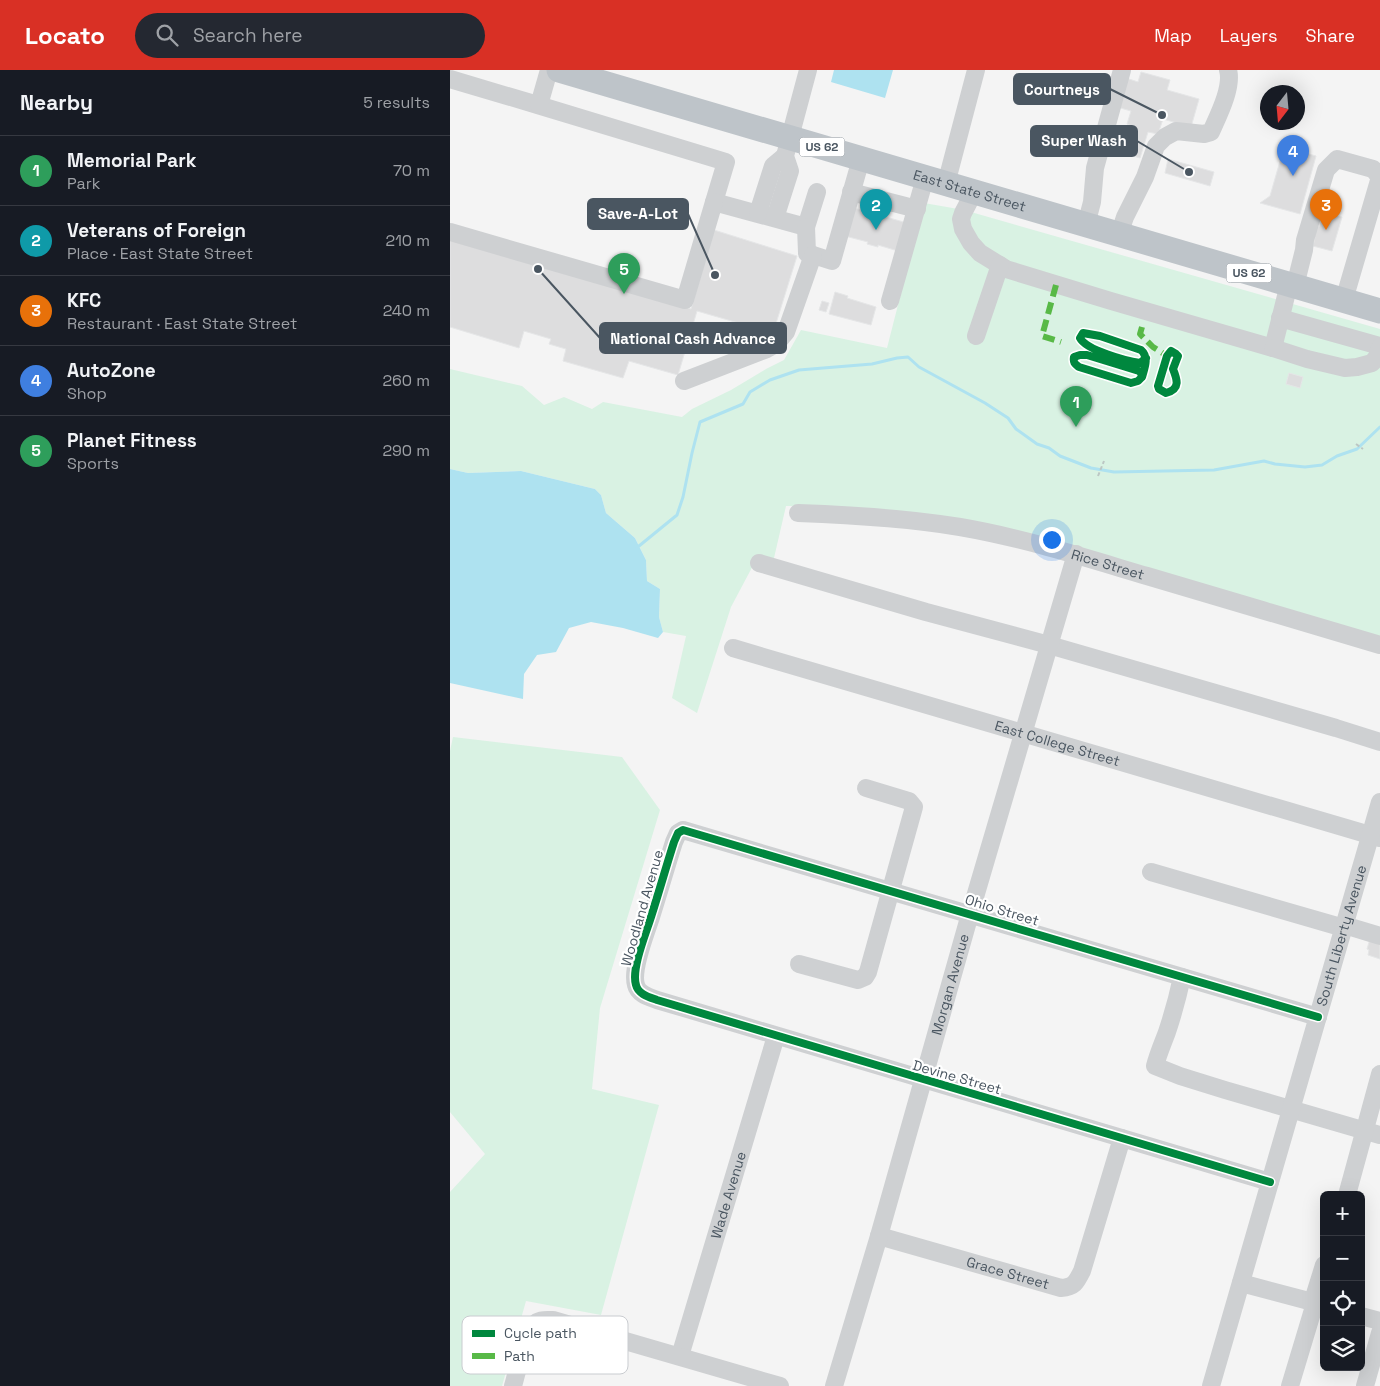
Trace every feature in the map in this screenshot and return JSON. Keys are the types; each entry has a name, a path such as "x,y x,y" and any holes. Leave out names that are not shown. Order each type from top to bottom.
{"highway":[{"name":"East State Street","path":"559,70 788,147 861,159 1380,311"}],"street":[{"path":"539,105 549,70"},
{"path":"767,216 790,171 788,147 808,70"},
{"path":"890,301 916,209 935,181 976,70"},
{"path":"1086,225 1092,202 1095,168 1122,70"},
{"path":"1119,235 1125,218 1146,177 1156,146 1164,137 1176,131 1204,134 1211,132 1224,101 1230,76 1228,70"},
{"path":"450,79 726,162 685,300 450,232"},
{"path":"817,192 806,227 807,253 832,260 861,159"},
{"path":"1272,348 1280,318 1304,250 1305,240 1326,170 1338,159 1373,170 1380,177 1344,300"},
{"path":"851,192 916,209"},
{"path":"974,192 961,220 963,229 970,242 980,253 1006,269 1307,359 1345,368 1372,363 1377,357 1380,346 1280,318"},
{"path":"714,202 806,227"},
{"path":"684,380 767,349 781,339 786,332 813,255"},
{"path":"976,336 1000,265"},
{"name":"Rice Street","path":"798,513 863,515 937,523 989,532 1076,554 1380,645"},
{"name":"Morgan Avenue","path":"834,1386 880,1236 970,914 1076,554"},
{"path":"759,563 926,612 1049,645 1380,742"},
{"name":"East College Street","path":"733,648 1375,837"},
{"path":"800,964 858,980 865,977 868,972 914,808 909,801 866,788"},
{"name":"South Liberty Avenue","path":"1211,1386 1344,927 1375,837 1380,802"},
{"name":"Ohio Street","path":"679,832 687,831 1318,1017"},
{"name":"Woodland Avenue","path":"639,991 635,978 639,954 674,842 679,832"},
{"path":"1151,872 1380,936"},
{"path":"1182,977 1176,1006 1155,1066 1180,1076 1372,1133"},
{"name":"Devine Street","path":"639,991 657,1000 1270,1182"},
{"name":"Wade Avenue","path":"680,1356 776,1036"},
{"path":"1349,1191 1372,1133 1380,1074"},
{"name":"Grace Street","path":"880,1236 1061,1288 1068,1288 1077,1281 1082,1271 1122,1138"},
{"path":"1290,1386 1319,1304 1315,1294 1320,1278"},
{"path":"1241,1282 1319,1304"},
{"path":"1365,1317 1380,1321"},
{"path":"1365,1386 1380,1333"},
{"path":"628,1341 780,1386"},
{"path":"513,1386 517,1374"}],"path":[{"path":"1356,444 1363,449"},
{"path":"1098,476 1104,461"}],"green space":[{"path":"924,203 964,210 1380,329 1380,637 1079,549 786,506 774,558 757,558 731,607 697,713 672,698 686,636 663,632 659,617 660,589 647,581 646,560 635,538 606,513 601,495 595,489 521,471 468,473 450,469 450,369 522,386 544,405 564,397 592,409 603,402 682,417 692,409 731,390 784,360 801,330 887,348"},
{"path":"453,737 622,757 660,810 600,1008 592,1089 659,1105 601,1315 526,1301 522,1316 462,1316 462,1374 505,1374 502,1386 450,1386 450,1192 485,1154 450,1112 450,751"}],"water":[{"path":"834,70 893,70 885,98 831,82"},
{"path":"450,469 468,473 521,471 595,489 601,495 606,513 635,538 646,560 647,581 660,589 659,617 663,632 658,638 623,628 591,622 569,628 556,652 537,655 524,674 523,699 450,683"}],"building":[{"path":"1141,72 1170,80 1167,90 1199,99 1191,127 1163,119 1158,134 1148,132 1140,158 1126,154 1134,127 1127,124 1131,111 1117,107 1126,78 1138,82"},
{"path":"1284,147 1316,156 1300,214 1260,203 1270,196"},
{"path":"1168,159 1214,172 1210,186 1165,173"},
{"path":"854,208 907,223 898,251 867,244 868,242 845,236"},
{"path":"1323,212 1342,217 1332,251 1313,246 1315,237 1313,236 1316,226 1319,227"},
{"path":"714,230 797,256 773,333 697,311 678,375 629,361 623,378 563,361 566,349 549,344 551,339 524,331 519,348 450,327 450,238 691,309"},
{"path":"835,292 848,296 847,298 876,307 871,325 829,314"},
{"path":"822,301 829,303 826,312 819,310"},
{"path":"1289,373 1303,377 1300,388 1286,384"},
{"path":"1370,939 1380,942 1380,959 1368,955 1369,950 1367,949"}],"waterway":[{"path":"636,546 639,546 677,515 683,497 700,422 743,404 750,392 770,380 799,370 872,364 908,357 919,367 985,403 1008,418 1016,429 1037,444 1049,448 1060,456 1091,468 1114,472 1214,470 1264,461 1305,467 1322,465 1337,456 1357,449 1380,427"}],"marked path":[{"path":"1056,285 1042,336 1061,342"},
{"path":"1142,327 1140,334 1153,347 1167,356"}],"cycle path":[{"path":"1142,377 1146,359 1145,356 1141,350 1100,336 1083,333 1080,338 1090,347 1116,357 1140,363 1146,358"},
{"path":"1171,351 1178,356 1173,369 1177,383 1174,389 1166,393 1159,389 1158,386 1167,356 1171,351"},
{"path":"1080,355 1087,355 1139,371 1142,377 1138,381 1131,383 1079,367 1075,363 1074,357 1080,355"},
{"path":"1270,1182 654,999 641,993 636,985 635,978 640,951 674,842 678,833 683,830 1318,1017"}],"place":[{"name":"Courtneys","path":"1162,115"},
{"name":"Super Wash","path":"1189,172"},
{"name":"AutoZone","path":"1293,176"},
{"name":"Veterans of Foreign","path":"876,230"},
{"name":"KFC","path":"1326,230"},
{"name":"National Cash Advance","path":"538,269"},
{"name":"Save-A-Lot","path":"715,275"},
{"name":"Planet Fitness","path":"624,294"},
{"name":"Memorial Park","path":"1076,427"}]}
